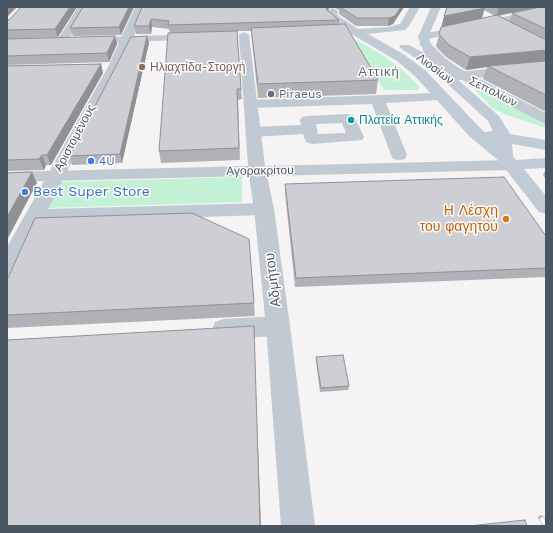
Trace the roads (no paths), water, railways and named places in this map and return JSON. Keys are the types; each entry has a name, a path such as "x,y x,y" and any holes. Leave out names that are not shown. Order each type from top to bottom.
{"main road":[{"path":"355,32 401,28 404,26 415,7"},
{"path":"434,65 424,41 436,7"},
{"name":"Λιοσίων","path":"330,9 421,56 434,65 494,119 504,137 509,161"},
{"name":"Λιοσίων","path":"330,9 332,16 355,32 411,65 475,133 509,161 546,208"},
{"name":"Σεπολίων","path":"494,119 546,135"},
{"path":"475,133 546,145"},
{"path":"509,161 546,163"}],"street":[{"path":"63,41 84,7"},
{"name":"Αριστομένους","path":"7,267 54,176 106,67 127,39 140,7"},
{"path":"424,41 494,21 546,11"},
{"path":"481,14 507,29"},
{"path":"332,32 355,32"},
{"name":"Αδμήτου","path":"244,35 257,171 264,209 278,326 298,526"},
{"path":"49,42 213,36"},
{"name":"Σεπολίων","path":"424,41 441,61 463,76 546,119"},
{"path":"448,77 546,67"},
{"path":"251,104 434,97"},
{"path":"377,99 370,127 356,137 338,144 312,139 307,120 348,118 370,127 399,155"},
{"path":"323,101 329,119"},
{"path":"254,132 310,129"},
{"name":"Αγορακρίτου","path":"7,177 257,171 509,161"},
{"path":"34,216 264,209"},
{"path":"199,331 278,326"}],"railway":[{"path":"541,518 546,525"}],"place":[{"name":"Ηλιαχτίδα-Στοργή","path":"142,67"},
{"name":"Piraeus","path":"271,94"},
{"name":"Πλατεία Αττικής","path":"351,120"},
{"name":"4U","path":"91,161"},
{"name":"Best Super Store","path":"25,192"},
{"name":"Η Λέσχη του φαγητού","path":"506,219"}],"district":[{"name":"Αττική","path":"379,72"}]}
